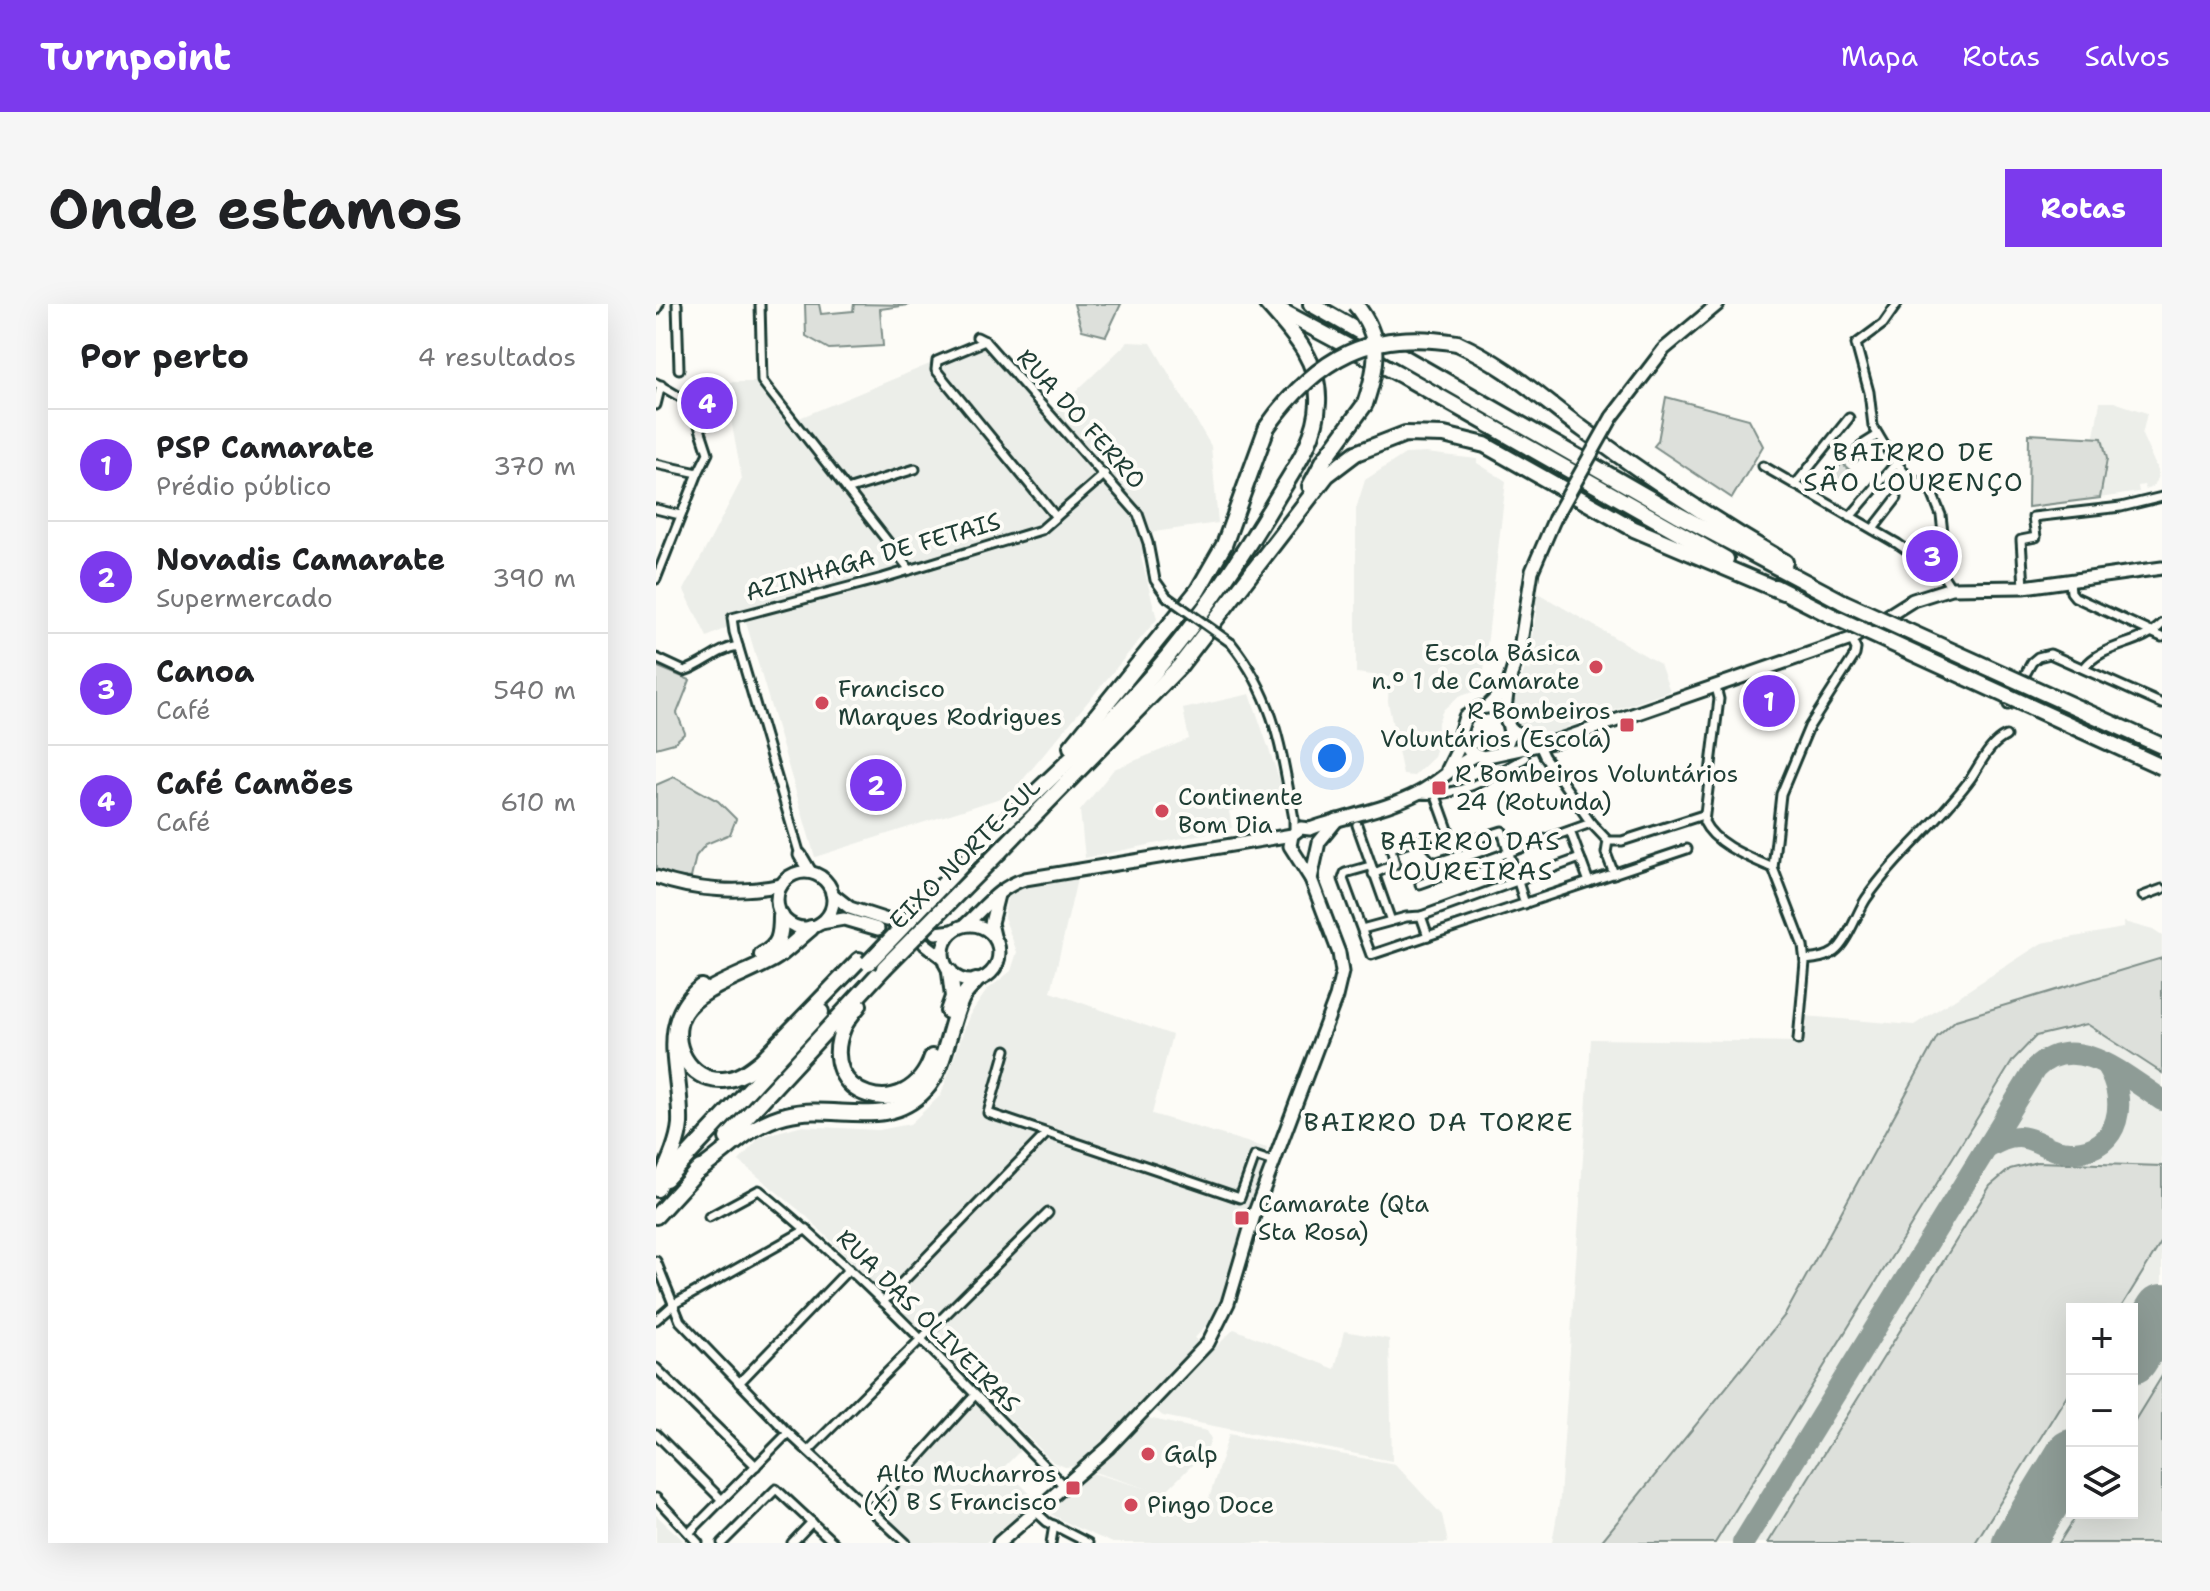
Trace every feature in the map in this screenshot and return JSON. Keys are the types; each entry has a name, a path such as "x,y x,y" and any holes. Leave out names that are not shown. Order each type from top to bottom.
{"highway":[{"path":"1268,304 1403,376 1783,592"},
{"path":"1038,789 1118,712 1167,657 1226,580 1305,450 1316,420 1317,381 1309,356 1268,304"},
{"path":"1311,304 1677,514 1839,600 2162,746"},
{"path":"1294,514 1324,460 1365,404 1376,373 1377,355 1364,316 1355,304"},
{"path":"1038,789 1198,590 1224,545 1267,427 1285,402 1304,381 1337,359 1392,339 1423,337 1457,343 1489,357 1583,430 1683,499 1811,577 1839,600"},
{"path":"1294,514 1327,475 1356,453 1405,434 1444,435 1485,445 1634,529 1783,592 2162,767"},
{"name":"EIXO NORTE-SUL","path":"656,1216 884,968 1179,667 1257,568 1294,514"},
{"name":"EIXO NORTE-SUL","path":"656,1190 864,961 886,927 980,846 1038,789"},
{"path":"656,1190 680,1127 678,1101 662,1033 670,1011 686,994 773,950 781,936 779,911"},
{"path":"816,925 778,956 696,999 684,1013 678,1031 680,1049 689,1065 704,1076 722,1080 745,1074 864,961"},
{"path":"884,968 844,1026 839,1051 842,1072 855,1090 874,1097 897,1095 918,1081 930,1065 953,997 950,972"},
{"path":"695,1173 719,1157 741,1135 763,1122 788,1114 815,1111 878,1114 901,1109 926,1089 938,1067 962,997 976,981"}],"street":[{"path":"656,310 659,304"},
{"path":"677,304 679,369"},
{"path":"760,304 762,381 910,570"},
{"path":"1502,751 1510,737 1504,716 1508,686 1521,642 1532,571 1554,520 1612,417 1664,349 1718,304"},
{"path":"1897,304 1883,324 1856,344 1869,392 1873,426 1904,472 1932,493 1937,504 1944,542 1942,574"},
{"name":"RUA DO FERRO","path":"1056,517 936,370 937,361 981,339 1138,514 1148,543 1155,580 1167,597 1231,643 1251,668 1264,693 1279,741 1298,828"},
{"path":"656,405 659,384 693,406 708,453 660,556 656,579"},
{"path":"1795,485 1849,418"},
{"path":"1853,457 1862,445 1878,435"},
{"path":"1850,517 1897,462"},
{"path":"656,464 698,473"},
{"path":"1763,466 1873,529 1942,574 1951,588"},
{"path":"847,490 915,469"},
{"name":"AZINHAGA DE FETAIS","path":"800,855 732,618 910,570 1041,530 1105,474"},
{"path":"2024,587 2021,540 2036,537 2033,517 2121,507 2162,497"},
{"path":"1873,529 1897,498"},
{"path":"656,509 680,515"},
{"path":"1462,741 1476,755 1489,757 1502,751 1557,741 1851,639 1913,600 1951,588 2024,587 2162,568"},
{"path":"2070,582 2075,597 2162,637"},
{"path":"2084,668 2097,655 2135,642 2162,624"},
{"path":"1798,1040 1805,960 1803,946 1773,868 1781,794 1809,727 1852,661 1856,649 1851,639"},
{"path":"656,658 684,671 725,648 738,646"},
{"path":"2008,705 2032,662 2038,657 2056,655 2162,704"},
{"path":"1447,771 1462,741 1465,717 1487,707 1508,686"},
{"path":"1716,687 1719,699 1703,815 1707,830 1743,854 1773,868"},
{"path":"1487,707 1504,716"},
{"path":"1510,729 1539,745 1591,823 1608,841 1622,841 1703,815"},
{"path":"1805,960 1818,959 1834,952 1888,869 1939,818 1992,746 2006,736"},
{"path":"936,933 953,931 965,925 1011,883 1261,841 1417,794 1447,771 1476,755"},
{"path":"1417,794 1436,796 1474,785 1525,758"},
{"path":"1436,796 1454,846"},
{"path":"1261,841 1306,856 1317,847 1337,819"},
{"path":"1420,884 1591,823"},
{"path":"1357,825 1391,921"},
{"path":"1298,828 1316,834 1317,847 1311,879"},
{"path":"999,1543 1109,1447 1208,1343 1228,1303 1255,1212 1336,997 1342,972 1339,953 1311,879 1294,852 1298,828"},
{"path":"1525,904 1502,831 1436,852 1423,838 1391,848 1395,864 1345,873 1343,879 1371,955 1525,904 1687,849"},
{"path":"1570,831 1589,882"},
{"path":"1608,841 1606,853 1614,874"},
{"path":"800,855 804,872"},
{"path":"1362,929 1421,916 1580,858"},
{"path":"779,911 777,895 788,877 804,872 820,876 828,884 833,905 829,915 816,925"},
{"path":"656,877 687,885 754,891 781,885"},
{"path":"2143,896 2162,889"},
{"path":"754,891 779,911 789,924 800,928 844,919 886,927"},
{"path":"925,944 943,958 957,978 976,981 986,977 999,959 999,947 991,923 999,892"},
{"path":"832,894 850,908 886,927"},
{"path":"1421,916 1428,936"},
{"path":"965,925 986,929 994,937"},
{"path":"943,958 943,948 953,931"},
{"path":"1006,1050 988,1113 1240,1198 1255,1156 1273,1162"},
{"path":"883,1302 1046,1134"},
{"name":"RUA DAS OLIVEIRAS","path":"709,1217 759,1190 849,1269 1064,1486"},
{"path":"808,1451 1048,1213"},
{"path":"656,1320 674,1304 807,1229"},
{"path":"657,1262 680,1321 788,1433 906,1543"},
{"path":"739,1383 849,1269"},
{"path":"656,1368 756,1466"},
{"path":"871,1510 975,1395"},
{"path":"656,1498 694,1540 722,1500 788,1433"},
{"path":"656,1434 722,1500"},
{"path":"722,1543 776,1489 834,1543"},
{"path":"1035,1511 1088,1543"},
{"path":"792,1543 812,1522"},
{"path":"1051,1543 1054,1525"}],"shaded area":[{"path":"805,304 819,304 821,314 853,311 854,304 909,305 880,309 883,346 829,349 806,336"},
{"path":"1074,304 1121,304 1106,336 1082,330"},
{"path":"1128,342 1151,343 1211,446 1218,523 1154,532 1141,557 1157,619 1010,795 815,857 745,619 707,637 684,590 742,479 724,382 758,382 792,421 937,361 990,344 1049,417"},
{"path":"1666,397 1749,419 1763,446 1732,498 1654,446 1658,441"},
{"path":"2100,402 2114,402 2147,413 2142,435 2158,471 2157,481 2152,487 2146,490 2144,485 2138,486 2139,492 2100,498 2107,459 2102,438 2094,436"},
{"path":"2029,434 2102,438 2107,459 2100,498 2028,507"},
{"path":"1426,453 1477,459 1477,463 1506,481 1482,689 1458,697 1443,710 1438,722 1434,757 1414,776 1403,775 1388,702 1389,677 1356,673 1356,509 1365,480 1405,454"},
{"path":"1842,463 1853,473 1839,489 1828,480"},
{"name":"Escola Básica n.º 1 de Camarate","path":"1536,592 1660,664 1670,691 1567,727 1556,734 1532,735 1523,730 1513,711 1512,701 1525,669 1530,671 1533,663 1528,661 1537,606 1534,605"},
{"path":"656,666 690,680 677,713 685,733 674,743 656,748"},
{"path":"1250,694 1285,796 1229,811 1232,828 1085,858 1080,811 1114,769 1189,739 1183,709"},
{"path":"674,777 718,801 736,819 730,834 706,844 696,856 691,878 656,874 656,785"},
{"path":"1077,879 1051,992 1172,1035 1152,1114 1267,1148 1223,1306 1195,1338 1198,1342 1150,1393 1077,1466 1065,1467 1053,1462 805,1215 739,1161 760,1137 799,1126 879,1130 910,1124 941,1095 969,1016 987,990 1011,971 1017,952 1004,917 1008,892 1020,885"},
{"path":"2124,922 2153,930 2162,936 2162,1543 1552,1543 1560,1498 1591,1039 1802,1042 1804,1016 1914,1025 2042,943 2123,928"},
{"path":"2162,958 2162,1073 2087,1024 2036,1036 2013,1060 1715,1543 1600,1543 1785,1315 1937,1037 1956,1020"},
{"path":"2037,1162 2162,1166 2162,1241 2124,1303 2066,1303 2066,1397 1975,1543 1768,1543 1990,1186 2010,1169"},
{"path":"1234,1329 1335,1369 1344,1331 1389,1339 1392,1461 1163,1416 1154,1409"},
{"path":"2162,1376 2162,1543 2059,1543 2074,1519 2138,1519 2138,1415"},
{"path":"976,1405 1021,1450 1004,1467 1036,1500 985,1543 912,1543 877,1506"},
{"path":"1148,1418 1207,1431 1211,1439 1207,1450 1167,1490 1160,1492 1207,1505 1229,1434 1395,1464 1442,1515 1448,1543 1113,1543 1051,1514 1049,1510 1092,1473 1149,1489 1094,1472"},
{"path":"656,1515 683,1540 680,1543 656,1543"}],"taxiway":[{"path":"1743,1543 2035,1069 2050,1058 2067,1054 2083,1055 2117,1070 2162,1100"},
{"path":"1987,1148 2014,1137 2024,1137 2051,1148 2074,1152 2090,1149 2102,1142 2111,1132 2118,1107 2114,1079 2107,1066"}],"runway":[{"path":"2138,1348 2162,1310"},
{"path":"2018,1543 2066,1465"}],"place":[{"name":"Café Camões","path":"707,403"},
{"name":"Canoa","path":"1932,556"},
{"name":"Escola Básica n.º 1 de Camarate","path":"1596,667"},
{"name":"PSP Camarate","path":"1769,701"},
{"name":"Francisco Marques Rodrigues","path":"822,703"},
{"name":"R Bombeiros Voluntários (Escola)","path":"1627,725"},
{"name":"Novadis Camarate","path":"876,785"},
{"name":"R Bombeiros Voluntários 24 (Rotunda)","path":"1439,788"},
{"name":"Continente Bom Dia","path":"1162,811"},
{"name":"Camarate (Qta Sta Rosa)","path":"1242,1218"},
{"name":"Galp","path":"1148,1454"},
{"name":"Alto Mucharros (X) B S Francisco","path":"1073,1488"},
{"name":"Pingo Doce","path":"1131,1505"}],"district":[{"name":"BAIRRO DE SÃO LOURENÇO","path":"1914,467"},
{"name":"BAIRRO DAS LOUREIRAS","path":"1471,856"},
{"name":"BAIRRO DA TORRE","path":"1439,1122"}]}
